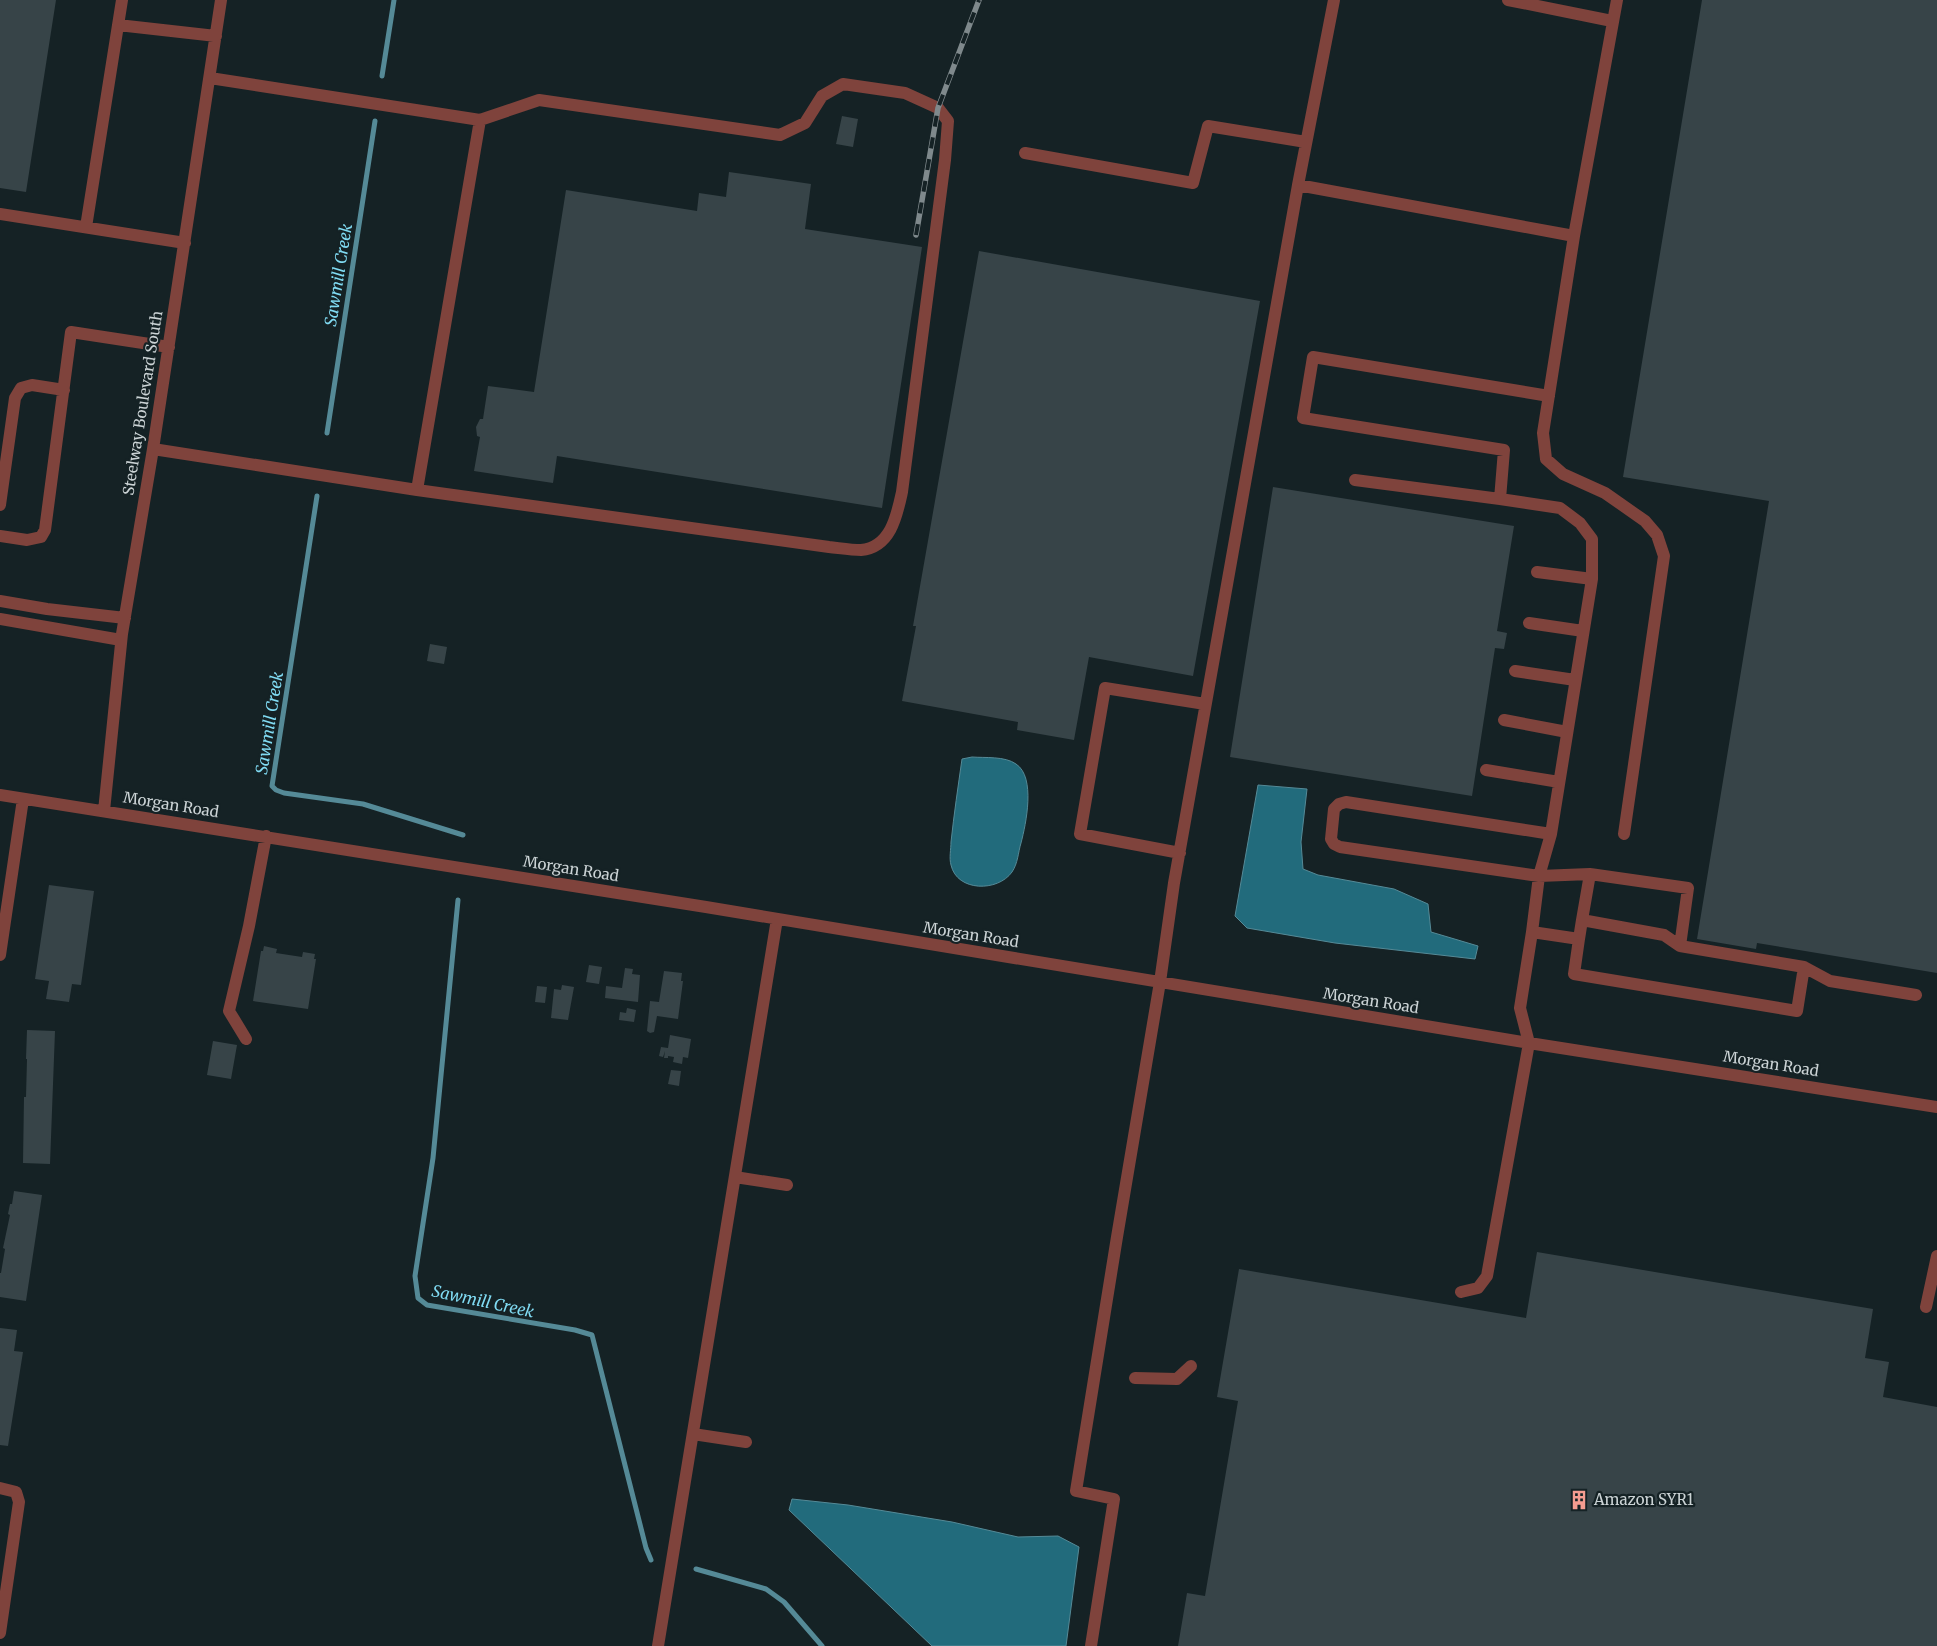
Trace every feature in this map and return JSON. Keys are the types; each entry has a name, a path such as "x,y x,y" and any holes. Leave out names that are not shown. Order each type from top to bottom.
{"street":[{"path":"86,227 122,0"},
{"name":"Steelway Boulevard South","path":"104,811 124,618 153,449 221,0"},
{"path":"1090,1646 1114,1499 1076,1491 1205,704 1298,185 1334,0"},
{"path":"1508,0 1612,21"},
{"path":"1617,0 1574,236 1543,434 1546,459 1563,474 1605,493 1644,521 1657,535 1664,556 1624,834"},
{"path":"118,25 216,36"},
{"path":"153,449 417,490 829,548 862,550 881,542 895,522 902,492 945,160 948,121 938,108 905,93 843,84 822,96 805,123 780,135 539,100 480,120 210,78"},
{"path":"417,490 480,120"},
{"path":"1025,153 1194,183 1208,126 1306,142"},
{"path":"1298,185 1574,236"},
{"path":"0,214 184,242"},
{"path":"0,536 26,540 41,537 45,530 71,332 169,347"},
{"path":"1500,499 1504,450 1303,418 1313,357 1549,396"},
{"path":"0,505 15,398 20,388 32,385 64,390"},
{"path":"1355,480 1560,508 1580,523 1592,539 1592,580 1551,834 1539,876 1520,1008 1529,1043 1487,1276 1478,1288 1461,1292"},
{"path":"1537,572 1592,580"},
{"path":"0,601 47,609 124,618"},
{"path":"0,619 121,640"},
{"path":"1528,623 1583,631"},
{"path":"1515,671 1575,680"},
{"path":"1180,853 1080,834 1105,688 1205,704"},
{"path":"1504,720 1567,732"},
{"path":"1486,770 1559,782"},
{"name":"Morgan Road","path":"0,795 266,836 1529,1043 1937,1107"},
{"path":"0,955 23,799"},
{"path":"1551,834 1346,802 1339,804 1334,809 1331,839 1334,844 1340,847 1539,876 1590,874 1688,888 1680,946"},
{"path":"246,1039 230,1011 266,836"},
{"path":"1590,874 1574,974 1797,1011 1804,967"},
{"path":"658,1646 777,919"},
{"path":"1582,920 1664,935 1680,946 1804,967 1830,981 1916,995"},
{"path":"1532,932 1580,939"},
{"path":"735,1176 787,1185"},
{"path":"1926,1307 1937,1256"},
{"path":"1135,1378 1177,1379 1191,1366"},
{"path":"693,1434 746,1442"},
{"path":"0,1488 16,1492 19,1502 0,1633"}],"water":[{"path":"972,757 1011,761 1022,770 1028,790 1027,813 1016,865 1006,879 988,886 969,884 961,880 955,874 950,862 962,759"},
{"path":"1258,785 1307,789 1301,842 1303,869 1318,875 1394,889 1428,904 1431,932 1478,946 1475,959 1335,943 1247,928 1235,916"},
{"path":"792,1499 848,1505 952,1522 1018,1537 1058,1536 1079,1547 1066,1646 932,1646 789,1510"}],"building":[{"path":"0,0 56,0 26,192 0,188"},
{"path":"1702,0 1937,0 1937,973 1757,943 1756,949 1697,939 1769,501 1623,477"},
{"path":"842,116 858,119 853,147 836,144"},
{"path":"729,172 811,184 805,229 922,247 882,508 557,456 553,483 474,471 480,437 477,436 476,427 480,419 483,419 488,386 534,392 566,190 697,211 699,193 726,197"},
{"path":"979,251 1260,301 1193,676 1089,657 1074,740 1017,730 1018,722 902,701 916,626 913,626"},
{"path":"1273,487 1514,526 1497,631 1507,633 1504,649 1495,648 1472,796 1230,757"},
{"path":"430,644 447,647 444,664 427,661"},
{"path":"49,885 94,891 81,985 72,984 69,1002 46,999 49,981 35,979"},
{"path":"264,946 277,949 276,953 302,957 303,952 315,954 314,959 316,959 308,1009 253,1001 261,951 263,951"},
{"path":"589,965 602,967 599,984 586,982"},
{"path":"625,968 633,969 632,974 640,975 638,1002 605,998 606,986 622,988"},
{"path":"664,971 682,973 681,981 683,981 678,1019 657,1016 654,1032 650,1033 647,1031 650,1001 659,1002"},
{"path":"562,985 574,987 568,1020 551,1018 554,989 561,990"},
{"path":"537,986 547,987 545,1003 535,1002"},
{"path":"627,1008 636,1010 634,1022 619,1020 620,1012 626,1013"},
{"path":"27,1030 55,1031 50,1164 23,1163"},
{"path":"670,1035 691,1039 688,1058 683,1057 682,1064 673,1062 674,1057 668,1056 668,1058 664,1058 665,1051 663,1057 659,1056 661,1047 668,1048"},
{"path":"213,1041 237,1045 231,1079 207,1075"},
{"path":"671,1070 681,1071 679,1086 668,1084"},
{"path":"14,1191 42,1195 26,1301 0,1297 0,1273 5,1249 3,1248 10,1215 8,1214"},
{"name":"Amazon SYR1","path":"1537,1252 1873,1309 1865,1358 1889,1362 1883,1397 1937,1407 1937,1646 1178,1646 1187,1593 1205,1596 1238,1401 1217,1397 1239,1269 1526,1318"},
{"path":"0,1328 17,1330 14,1351 23,1352 8,1446 0,1445"}],"waterway":[{"name":"Sawmill Creek","path":"382,76 394,0"},
{"name":"Sawmill Creek","path":"327,433 375,121"},
{"name":"Sawmill Creek","path":"317,496 272,786 284,793 363,804 463,835"},
{"name":"Sawmill Creek","path":"458,900 433,1158 415,1276 418,1298 427,1305 575,1330 592,1335 646,1548 651,1560"},
{"name":"Sawmill Creek","path":"696,1569 766,1589 784,1602 822,1646"}],"railway":[{"path":"916,235 938,108 979,0"}],"place":[{"name":"Amazon SYR1","path":"1579,1500"}]}
